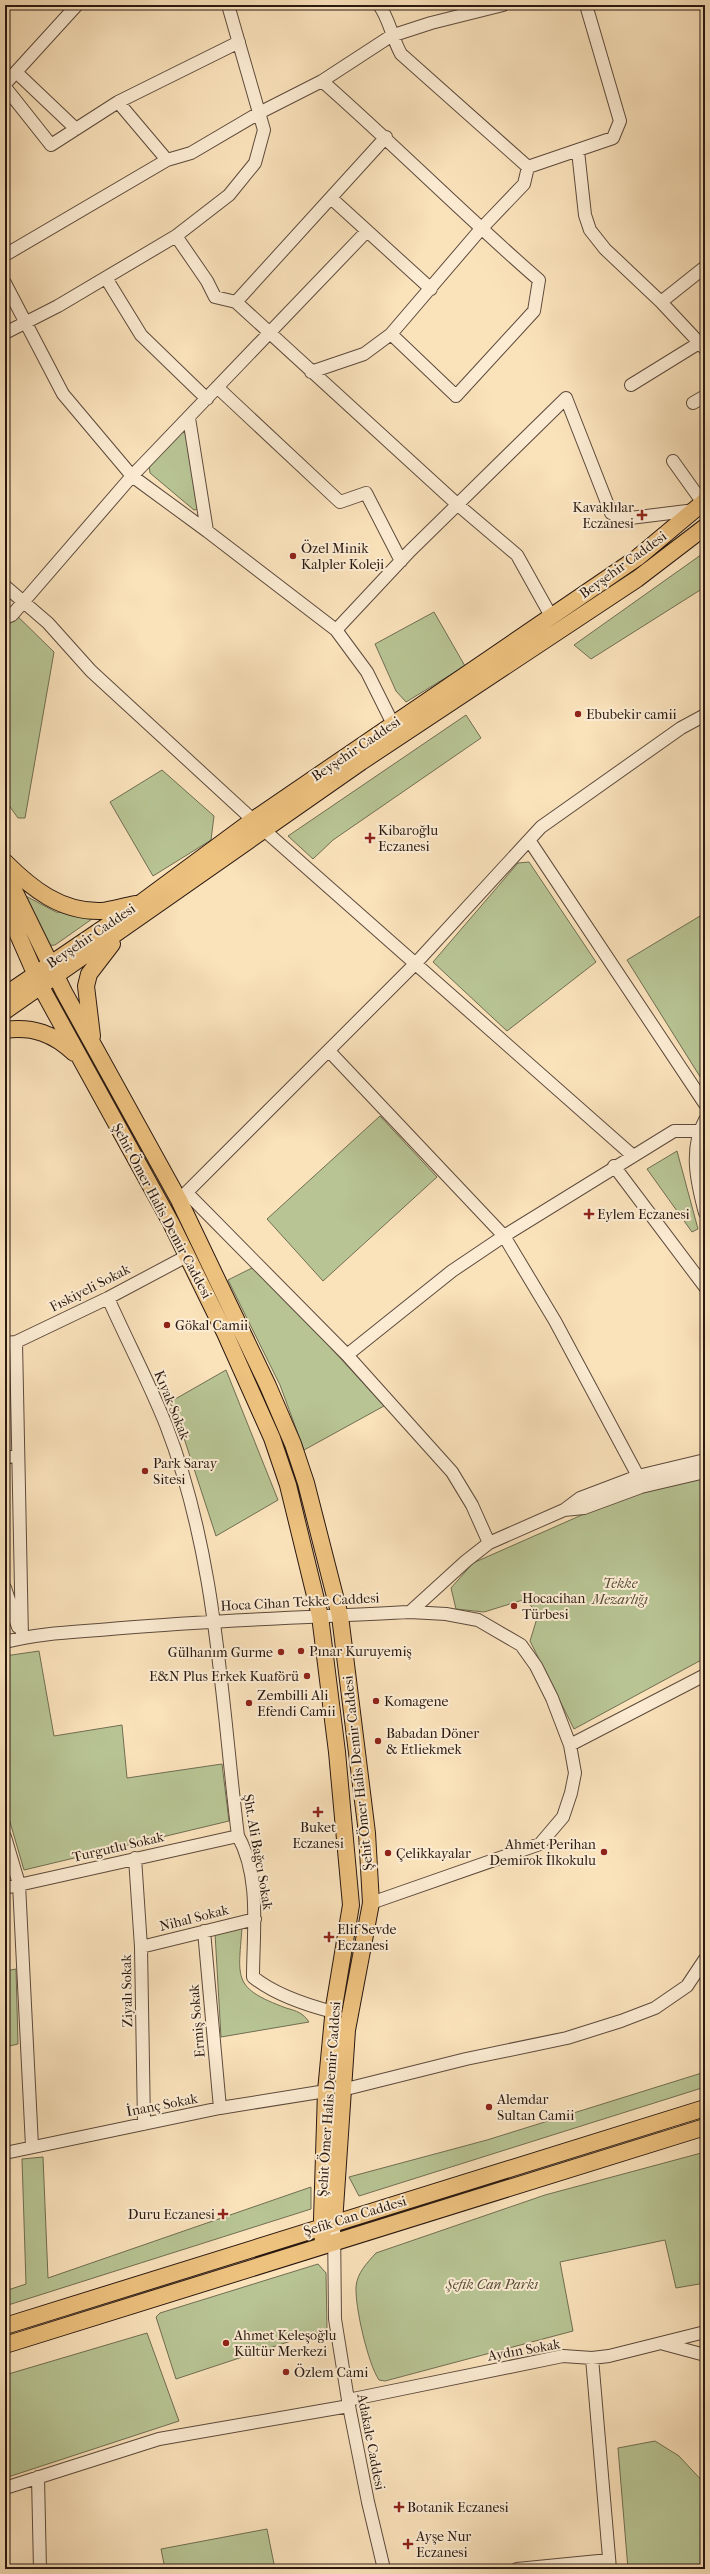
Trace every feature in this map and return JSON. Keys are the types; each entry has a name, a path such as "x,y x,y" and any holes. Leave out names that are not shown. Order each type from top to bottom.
{"main road":[{"name":"Beyşehir Caddesi","path":"52,971 117,934 393,724 637,558 701,505"},
{"name":"Beyşehir Caddesi","path":"5,1011 38,981 142,902 259,825 361,762 637,579 705,527"},
{"path":"5,862 25,882 50,900 64,905 101,911 142,902"},
{"name":"Şehit Ömer Halis Demir Caddesi","path":"5,872 52,971 92,1046 183,1197 293,1444 306,1483 340,1616 366,1833 371,1903 334,2091"},
{"name":"Şehit Ömer Halis Demir Caddesi","path":"5,905 38,981 187,1256 225,1333 272,1438 288,1485 320,1616 337,1752 351,1905 333,2012 334,2091 328,2224 330,2244"},
{"path":"92,1046 86,986 89,974 117,934"},
{"name":"Beyşehir Caddesi","path":"5,995 38,981"},
{"path":"5,1030 22,1028 43,1032 62,1042 81,1060"},
{"name":"Şefik Can Caddesi","path":"5,2326 328,2224 705,2108"},
{"name":"Şefik Can Caddesi","path":"5,2345 705,2127"}],"street":[{"path":"77,5 5,85 51,145 118,102 239,42"},
{"path":"5,333 106,278 176,236 229,195 255,163 264,130 228,5"},
{"path":"379,5 385,14 391,36 401,54 528,167"},
{"path":"5,255 167,160 191,153 259,113 322,81 391,36 431,23 503,5"},
{"path":"528,167 613,138 620,121 586,5"},
{"path":"16,72 76,129"},
{"path":"322,81 386,137 480,230 539,280 534,311 456,396 391,334"},
{"path":"118,102 167,160"},
{"path":"236,302 386,137"},
{"path":"578,151 585,215 590,230 605,249 661,302 702,346 631,385"},
{"path":"311,372 364,354 391,334 480,230 524,184 528,167"},
{"path":"331,198 431,289"},
{"path":"5,618 12,616 132,476 366,231"},
{"path":"176,236 207,280 215,296 236,302 458,505 517,555 551,616"},
{"path":"661,302 705,267"},
{"path":"106,278 141,335 207,399"},
{"path":"5,283 63,394 132,476 207,531 336,630 367,672 393,724"},
{"path":"217,387 340,502 366,493 401,561"},
{"path":"693,403 705,396"},
{"path":"336,630 401,561 566,398 611,513 622,519 701,505 673,461"},
{"path":"188,418 207,531"},
{"path":"5,586 48,623 91,671 259,825 632,1155"},
{"path":"489,1543 472,1505 452,1472 347,1355 183,1197 416,963 541,827 681,728 705,715"},
{"path":"528,840 705,1104"},
{"path":"329,1051 504,1236 556,1320 638,1476"},
{"path":"347,1355 452,1271 504,1236 614,1166 674,1131 702,1125 700,1174 705,1213"},
{"path":"614,1166 705,1287"},
{"name":"Fıskiyeli Sokak","path":"10,1342 108,1298 187,1256"},
{"name":"Kıyak Sokak","path":"108,1298 166,1425 200,1542 215,1621"},
{"path":"10,1342 18,1455 22,1638"},
{"path":"5,1458 18,1455"},
{"path":"410,1612 466,1561 489,1543 564,1510 580,1498 638,1476 705,1460"},
{"path":"564,1510 584,1508 641,1487 705,1472"},
{"path":"5,1588 22,1638"},
{"name":"Hoca Cihan Tekke Caddesi","path":"5,1642 22,1638 215,1621 410,1612 446,1614 478,1620 521,1645 536,1666 552,1698 570,1745 574,1774 571,1793 563,1817 540,1844 371,1903"},
{"name":"Şht. Ali Bağcı Sokak","path":"215,1621 238,1836 247,1856 255,1919 253,1977 262,1985 283,1995 333,2012"},
{"path":"570,1745 705,1675"},
{"name":"Turgutlu Sokak","path":"5,1888 238,1836"},
{"path":"5,1837 19,1884 32,2146"},
{"name":"Ziyalı Sokak","path":"135,1858 141,1947 144,2124"},
{"name":"Nihal Sokak","path":"141,1947 255,1919"},
{"name":"Ermiş Sokak","path":"204,1931 220,2108"},
{"name":"İnanç Sokak","path":"5,2153 32,2146 220,2108 334,2091 466,2059 567,2038 656,2008 687,1986 705,1959"},
{"name":"Adakale Caddesi","path":"330,2244 335,2319 348,2403 368,2502 384,2569"},
{"name":"Aydın Sokak","path":"5,2488 159,2439 348,2403 563,2356 592,2358 705,2332"},
{"path":"662,2343 705,2355"},
{"path":"517,2569 609,2564 592,2358"},
{"path":"38,2477 40,2569"}],"green space":[{"path":"182,432 189,434 200,509 194,510 150,473 149,465"},
{"path":"705,552 705,587 591,659 574,645"},
{"path":"5,604 54,652 25,818 18,818 5,800"},
{"path":"434,612 465,666 406,702 396,691 375,644"},
{"path":"466,715 481,738 333,840 313,859 288,836"},
{"path":"162,770 214,816 211,840 153,876 110,802"},
{"path":"529,862 596,962 507,1031 433,962 518,863"},
{"path":"22,894 56,912 91,916 92,919 55,945 42,946"},
{"path":"705,913 705,1081 704,1083 627,960"},
{"path":"380,1116 437,1177 323,1281 267,1219"},
{"path":"677,1151 698,1229 692,1232 647,1169"},
{"path":"256,1266 384,1406 304,1450 280,1385 228,1280"},
{"path":"226,1370 278,1500 216,1536 183,1435 170,1402"},
{"name":"Tekke Mezarlığı","path":"705,1477 705,1658 574,1729 530,1641 538,1615 526,1599 484,1612 456,1609 451,1588 473,1563 618,1499"},
{"path":"39,1651 54,1736 122,1725 127,1778 222,1764 229,1821 24,1870 5,1805 5,1656"},
{"path":"242,1928 240,1971 248,1988 269,2001 299,2013 309,2022 221,2037 215,1933"},
{"path":"16,1969 18,2044 5,2047 5,1971"},
{"path":"705,2072 705,2087 359,2196 349,2177 487,2140"},
{"name":"Şefik Can Parkı","path":"705,2152 705,2283 676,2288 665,2240 560,2262 573,2331 385,2381 379,2380 371,2362 363,2335 356,2296 358,2277 366,2264 376,2253 545,2195"},
{"path":"43,2157 48,2278 311,2187 311,2209 5,2306 5,2291 26,2284 22,2159"},
{"path":"318,2264 326,2273 327,2329 176,2379 156,2317 160,2313"},
{"path":"147,2333 179,2421 5,2478 5,2375"},
{"path":"655,2441 679,2456 705,2484 705,2569 628,2569 618,2448"},
{"path":"267,2529 275,2569 165,2569 161,2549"}],"place":[{"name":"Kavaklılar Eczanesi","path":"642,515"},
{"name":"Özel Minik Kalpler Koleji","path":"293,556"},
{"name":"Ebubekir camii","path":"578,714"},
{"name":"Kibaroğlu Eczanesi","path":"370,838"},
{"name":"Eylem Eczanesi","path":"589,1214"},
{"name":"Gökal Camii","path":"167,1325"},
{"name":"Park Saray Sitesi","path":"145,1471"},
{"name":"Hocacihan Türbesi","path":"514,1606"},
{"name":"Pınar Kuruyemiş","path":"301,1651"},
{"name":"Gülhanım Gurme","path":"281,1652"},
{"name":"E&N Plus Erkek Kuaförü","path":"307,1676"},
{"name":"Komagene","path":"376,1701"},
{"name":"Zembilli Ali Efendi Camii","path":"249,1703"},
{"name":"Babadan Döner & Etliekmek","path":"378,1741"},
{"name":"Buket Eczanesi","path":"318,1812"},
{"name":"Ahmet Perihan Demirok İlkokulu","path":"604,1852"},
{"name":"Çelikkayalar","path":"388,1853"},
{"name":"Elif Sevde Eczanesi","path":"329,1937"},
{"name":"Alemdar Sultan Camii","path":"489,2107"},
{"name":"Duru Eczanesi","path":"223,2214"},
{"name":"Ahmet Keleşoğlu Kültür Merkezi","path":"226,2343"},
{"name":"Özlem Cami","path":"286,2372"},
{"name":"Botanik Eczanesi","path":"399,2507"},
{"name":"Ayşe Nur Eczanesi","path":"408,2544"}]}
